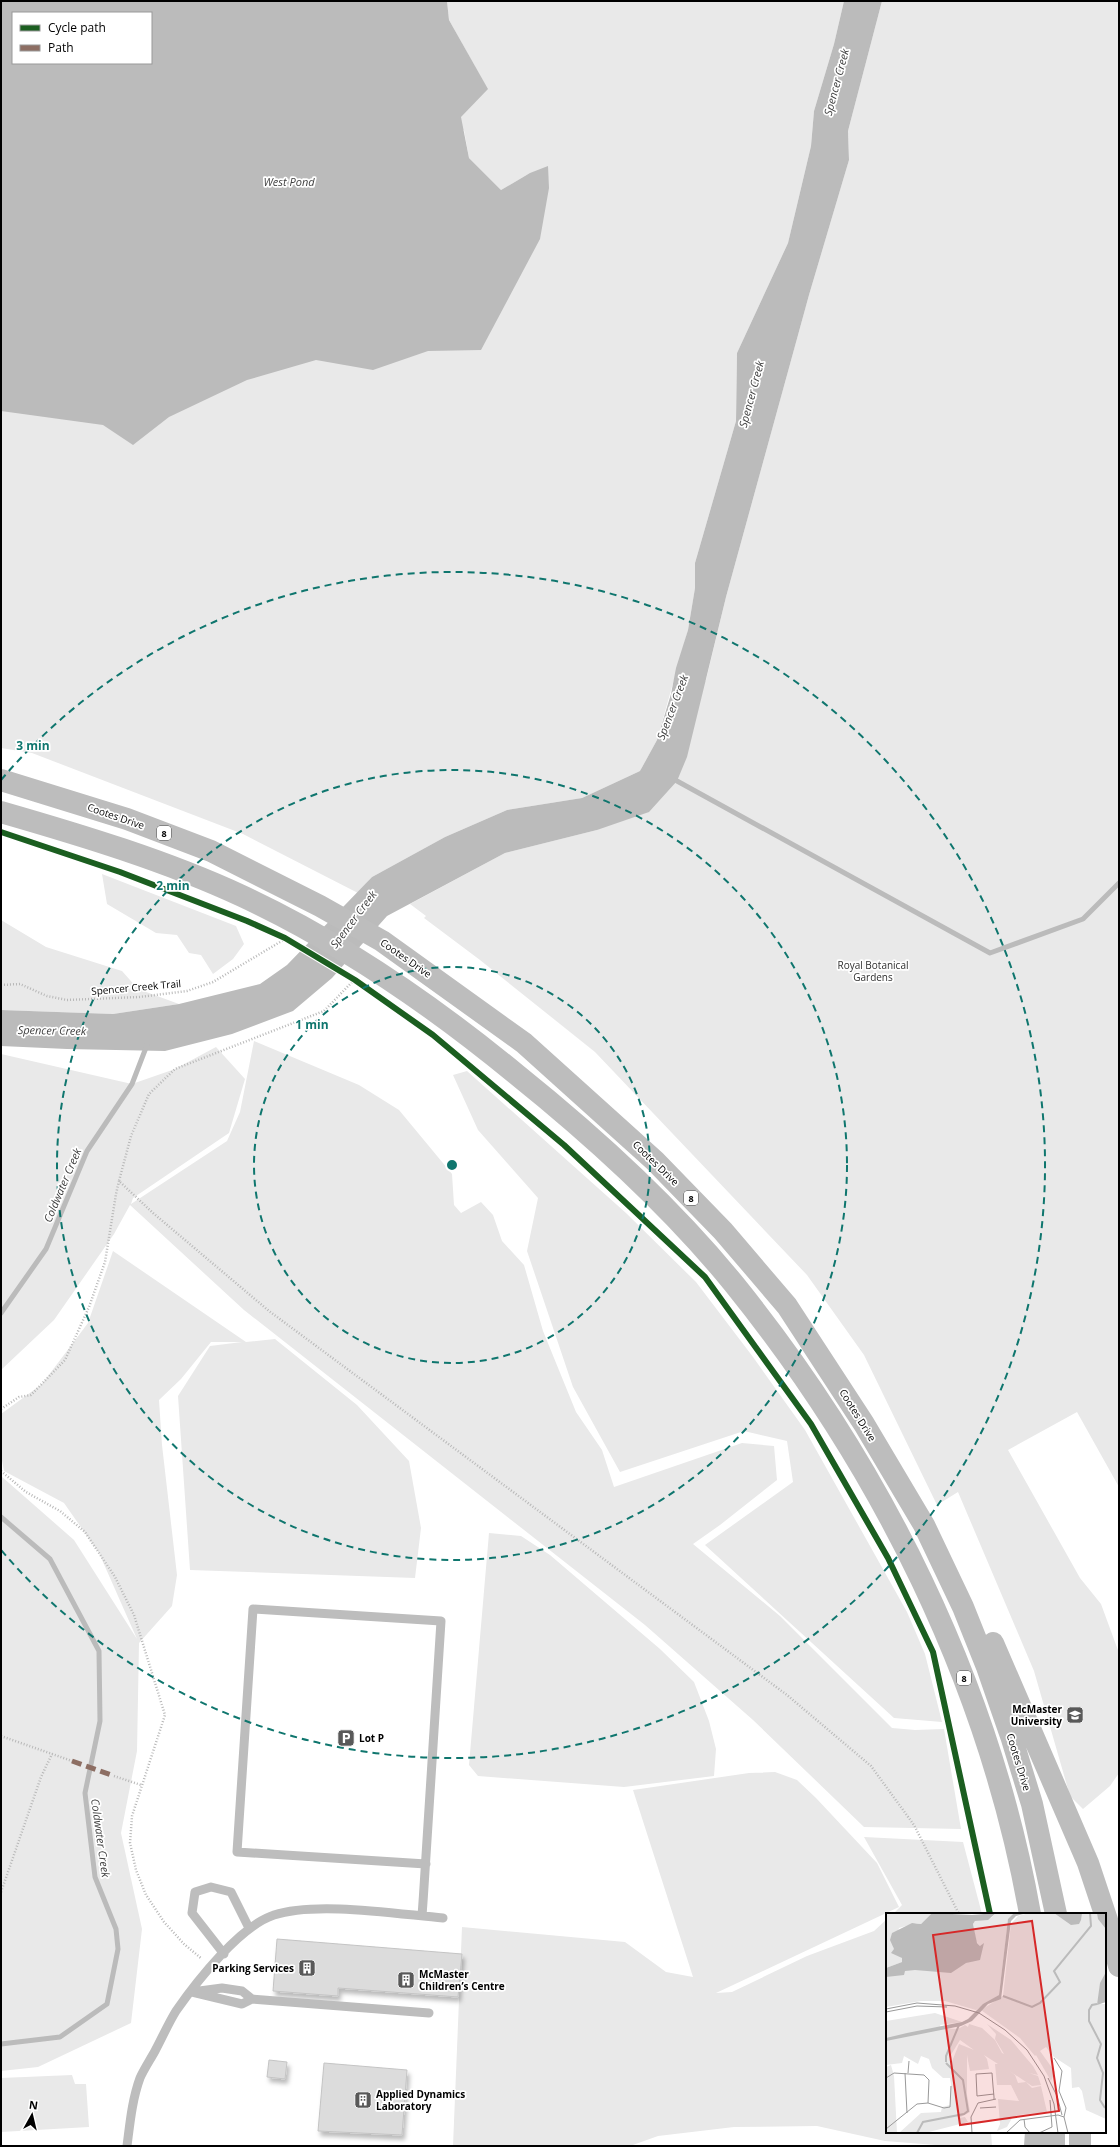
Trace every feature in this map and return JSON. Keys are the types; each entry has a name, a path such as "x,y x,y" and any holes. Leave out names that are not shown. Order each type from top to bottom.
{"main road":[{"name":"Cootes Drive","path":"1,780 127,819 211,851 320,906 382,940 524,1044 655,1161 723,1231 787,1306 864,1424 924,1525 963,1607 987,1666 1012,1739 1032,1804 1056,1913"},
{"name":"8","path":"1,812 69,832 183,872 242,896 288,935 354,972 442,1015 566,1114 681,1225 733,1283 801,1372 856,1458 920,1574 964,1677 997,1779 1030,1913"},
{"path":"924,1525 954,1566 993,1644 1088,1863 1105,1913"},
{"path":"1106,1917 1119,1966"},
{"path":"1035,2146 1036,2133"},
{"path":"1054,2133 1054,2146"},
{"path":"1080,2133 1080,2146"}],"lane":[{"path":"422,1916 426,1864 442,1622 253,1609 238,1852 426,1864"},
{"path":"224,1954 192,1913 195,1892 211,1887 231,1892 249,1928"},
{"path":"128,2146 131,2113 141,2077 176,2012 224,1954 249,1928 274,1915 305,1909 340,1910 443,1918"},
{"path":"192,1992 222,1988 242,1991 252,1999 429,2013"}],"path":[{"path":"1,1409 19,1397 31,1395 65,1360 89,1307 105,1262 116,1194 131,1136 149,1094 175,1069 324,1011 354,972 361,984"},
{"path":"120,1181 153,1213 269,1311 787,1695 871,1766 914,1825 958,1913"},
{"path":"1,1471 26,1492 60,1511 86,1532 115,1577 134,1615 165,1715 132,1816 130,1843 136,1870 146,1895 164,1922 184,1944 212,1968"},
{"path":"1,1736 72,1761"},
{"path":"1,1892 41,1777 52,1754"},
{"path":"114,1776 141,1785"}],"green space":[{"path":"447,1 844,1 834,44 814,111 811,146 788,243 737,353 736,421 695,563 695,588 688,630 657,740 640,771 582,798 507,810 445,837 372,877 358,893 243,834 32,753 1,748 1,411 314,322 530,173 501,190 469,158 464,130 445,128 487,88 449,20"},
{"name":"Royal Botanical Gardens","path":"882,1 1119,1 1119,1487 1077,1412 1008,1450 1080,1578 1101,1604 1119,1653 1119,1773 1110,1786 1083,1809 1070,1796 1034,1671 958,1492 937,1505 864,1355 807,1275 595,1052 480,960 424,918 426,916 410,904 505,853 597,830 706,680 726,597 809,295 849,160 848,131"},
{"path":"102,874 236,926 244,944 233,959 213,974 201,955 189,953 177,935 156,933 107,904"},
{"path":"1,920 46,947 122,971 138,989 179,1004 113,1014 1,1010"},
{"path":"254,1041 359,1085 399,1110 452,1174 454,1205 461,1213 481,1202 493,1215 502,1241 524,1265 543,1331 576,1412 602,1450 614,1487 742,1443 774,1446 777,1480 720,1525 693,1544 780,1616 892,1728 915,1730 944,1729 961,1829 864,1827 753,1720 645,1625 244,1310 130,1205 114,1234 54,1320 1,1370 1,1054 132,1084 175,1069 216,1047 245,1079 229,1133 133,1198 131,1204 227,1141 240,1112"},
{"path":"467,1071 626,1213 696,1282 753,1357 805,1430 907,1612 925,1654 942,1722 894,1718 705,1545 793,1482 787,1441 744,1431 620,1472 573,1387 527,1251 538,1198 478,1130 453,1075"},
{"path":"113,1251 246,1342 275,1339 357,1405 409,1461 421,1528 415,1578 190,1570 178,1396 210,1346 242,1342 211,1342 181,1379 159,1400 162,1445 177,1575 172,1606 139,1643 137,1751 121,1833 142,1929 131,2023 38,2067 1,2071 1,1476 74,1540 137,1639 99,1553 64,1503 4,1471 1,1455 1,1414 42,1384 88,1323"},
{"path":"489,1533 521,1536 550,1555 660,1649 694,1682 709,1721 716,1749 714,1776 624,1787 478,1776 469,1765"},
{"path":"775,1772 797,1780 877,1863 899,1907 716,1993 732,1992 807,1956 874,1931 886,1920 886,2133 991,2133 992,2146 948,2146 885,2141 817,2126 734,2127 658,2136 630,2146 453,2146 462,1927 625,1942 666,1972 693,1977 633,1790 749,1773"},
{"path":"864,1837 963,1842 982,1913 894,1913 902,1905"},
{"path":"72,2075 75,2084 86,2084 89,2127 1,2132 1,2078"}],"water":[{"name":"West Pond","path":"1,1 447,1 449,20 488,89 461,117 469,158 501,190 530,173 548,166 549,188 540,239 481,350 428,351 373,370 316,360 247,380 169,417 133,445 103,425 1,411"},
{"name":"Spencer Creek","path":"844,1 882,1 848,131 849,160 809,295 726,597 687,757 677,781 649,812 597,830 505,853 387,916 332,978 293,1011 232,1034 165,1051 1,1046 1,1010 113,1014 179,1004 260,984 287,965 372,877 445,837 507,810 582,798 640,771 657,740 671,694 676,668 688,630 695,588 695,563 736,421 737,353 788,243 811,146 814,111 834,44"}],"building":[{"path":"277,1939 462,1954 458,1997 338,1988 338,1996 273,1991"},
{"path":"269,2060 287,2062 285,2079 267,2077"},
{"name":"Applied Dynamics Laboratory","path":"324,2063 407,2070 402,2135 318,2131"}],"waterway":[{"path":"677,781 990,953 1083,919 1119,883"},
{"name":"Coldwater Creek","path":"1,1313 46,1249 87,1151 132,1084 147,1045"},
{"name":"Coldwater Creek","path":"1,1517 50,1559 99,1651 100,1721 85,1793 95,1877 116,1929 118,1949 107,2004 60,2037 1,2044"}],"marked path":[{"path":"72,1761 114,1776"}],"cycle path":[{"path":"1,832 120,872 247,921 285,938 355,980 433,1035 564,1145 705,1277 811,1424 888,1558 933,1652 990,1913"}],"place":[{"name":"McMaster University","path":"1075,1715"},
{"name":"Lot P","path":"346,1738"},
{"name":"Parking Services","path":"307,1968"},
{"name":"McMaster Children’s Centre","path":"406,1980"},
{"name":"Applied Dynamics Laboratory","path":"363,2100"}]}
